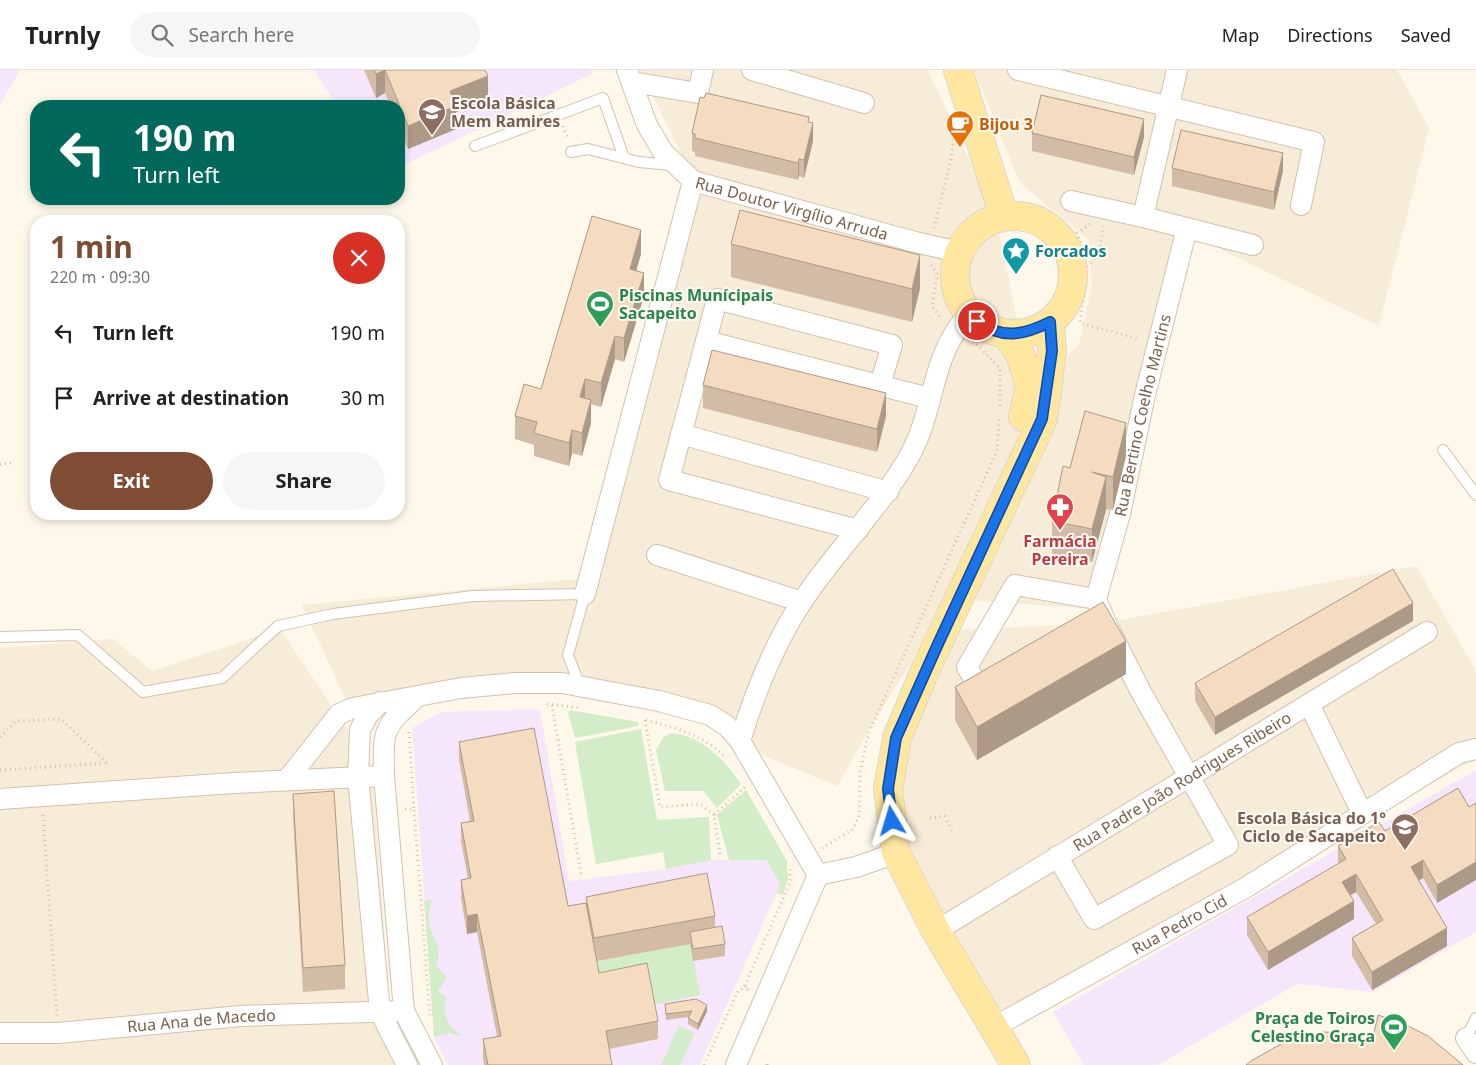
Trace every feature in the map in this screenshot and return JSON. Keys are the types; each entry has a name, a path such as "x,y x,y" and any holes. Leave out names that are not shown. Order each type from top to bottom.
{"main road":[{"path":"958,70 1004,216"},
{"path":"1023,215 1042,222 1058,234 1069,250 1074,270 1072,289 1064,308 1050,322 1029,333 1006,334 962,321 954,273 959,252 969,235 980,226 1004,216 1023,215"},
{"path":"1016,1065 936,931 896,853 888,789 896,738 1014,476 1042,419 1052,351 1050,322"},
{"path":"1006,334 1020,354 1030,386 1014,476"}],"street":[{"path":"630,76 698,93 703,70"},
{"path":"752,70 864,102"},
{"path":"1018,70 1314,142 1301,205"},
{"path":"1143,216 1170,107 1177,70"},
{"name":"Rua Doutor Virgílio Arruda","path":"630,76 647,125 663,152 693,181 959,252"},
{"path":"585,594 693,181"},
{"path":"1071,201 1143,216 1253,245"},
{"name":"Rua Bertino Coelho Martins","path":"1096,599 1120,514 1158,344 1187,228"},
{"path":"858,530 669,480 717,299 892,345 880,385"},
{"path":"740,742 762,675 802,602 888,492 912,450 946,345 962,321"},
{"path":"706,340 929,398"},
{"path":"681,434 888,492"},
{"path":"657,555 802,602"},
{"path":"1000,688 984,697 967,667 1015,585 1096,599 1100,632 1141,692 1190,775 1228,845 1094,919 1057,856"},
{"name":"Rua Padre João Rodrigues Ribeiro","path":"936,931 1427,632"},
{"path":"287,780 339,714 353,708 461,688 515,683 562,683 580,686 659,701 710,715 727,726 740,742 818,875"},
{"path":"418,696 398,714 383,738 384,776 404,1011 432,1065"},
{"path":"380,702 368,714 360,730 358,777 380,1012 407,1065"},
{"path":"1309,704 1362,813"},
{"name":"Rua Pedro Cid","path":"994,1027 1245,888 1459,753 1476,749"},
{"path":"0,799 41,794 384,776"},
{"path":"818,875 856,867 896,853"},
{"path":"736,1065 818,875"},
{"name":"Rua Ana de Macedo","path":"0,1033 58,1033 241,1016 404,1011"}],"lane":[{"path":"475,146 603,98 624,158"},
{"path":"571,152 588,149 640,162 676,165"},
{"path":"1443,450 1476,494"},
{"path":"0,637 78,635 143,692 222,678 278,626 333,614 473,596 585,594 568,655 580,686"},
{"path":"1471,1045 1476,1018"}],"path":[{"path":"559,115 571,152"},
{"path":"760,1009 744,985 790,883 790,860 834,843 852,830 858,817 860,773 869,732 997,450 1000,368 980,346 962,321 938,316 932,306 937,273 926,254 951,158 955,133"},
{"path":"1087,268 1100,250 1101,233 1107,208"},
{"path":"1078,233 1086,252 1087,268 1080,323 1158,344"},
{"path":"0,464 12,463"},
{"path":"542,704 591,710"},
{"path":"552,704 580,874"},
{"path":"636,718 691,734 708,742 728,759"},
{"path":"0,737 16,721 62,720 107,763 0,770"},
{"path":"645,720 660,807 700,804 714,815 720,854"},
{"path":"405,734 408,730 430,1022"},
{"path":"744,780 751,792"},
{"path":"714,815 747,785"},
{"path":"41,794 58,1033"},
{"path":"400,809 414,809"},
{"path":"930,818 944,816 952,830"},
{"path":"704,1065 738,991 752,984"}],"shaded area":[{"path":"0,70 20,70 0,105"},
{"name":"Escola Básica Mem Ramires","path":"314,70 590,70 592,74 405,165 405,100 333,100"},
{"path":"640,70 928,70 996,218 1031,388 1004,493 944,611 877,716 837,786 748,749 694,712 549,674 346,700 302,605 578,579 699,189"},
{"path":"974,70 1397,70 1429,128 1379,326 1193,236 1097,609 966,600 1043,381 1079,344 1092,284 1089,240 1020,183"},
{"path":"1416,566 1476,671 1476,759 996,1026 903,876 902,747 957,630 1104,623"},
{"path":"280,629 372,766 390,1012 419,1065 0,1065 0,648 113,639 152,671"},
{"path":"540,709 569,881 666,869 711,860 766,860 781,883 700,1065 448,1065 435,1040 412,728 441,712"},
{"name":"Escola Básica do 1° Ciclo de Sacapeito","path":"1476,770 1476,932 1373,992 1297,984 1158,1065 1084,1065 1053,1012"}],"green space":[{"path":"570,710 638,722 639,726 575,738 568,712"},
{"path":"641,729 657,820 709,817 711,860 666,869 663,852 596,864 575,742"},
{"path":"672,733 683,735 703,744 728,766 741,784 717,808 703,791 665,791 656,750 664,737"},
{"path":"746,790 787,861 788,879 783,895 777,893 780,883 766,860 729,860 717,815"},
{"path":"432,900 429,921 438,950 436,966 447,977 438,991 446,997 445,1010 447,1020 462,1037 450,1033 434,1037 424,901"},
{"path":"690,943 700,995 652,1005 599,990 594,962"},
{"path":"679,1026 695,1033 680,1065 661,1065"}],"building":[{"path":"374,70 385,70 376,74"},
{"path":"385,70 485,70 488,76 450,91 456,106 408,126 405,119 405,100 397,100"},
{"path":"706,93 809,117 808,122 813,123 804,160 799,159 798,163 695,138 695,134 692,133 700,97 704,98"},
{"path":"1041,95 1144,119 1134,157 1032,133"},
{"path":"1181,130 1283,153 1274,192 1172,168"},
{"path":"740,210 920,255 912,289 731,244"},
{"name":"Piscinas Munícipais Sacapeito","path":"592,216 641,230 630,269 644,273 624,338 615,336 601,383 585,379 580,397 591,400 582,433 572,430 569,443 534,433 537,422 515,416 524,384 541,389"},
{"path":"712,350 886,393 877,429 703,385"},
{"path":"1085,411 1126,423 1113,477 1092,472 1106,477 1092,529 1052,521 1063,466 1070,468"},
{"path":"1393,569 1413,603 1215,717 1195,683"},
{"path":"1103,602 1126,641 977,727 955,687"},
{"path":"534,728 568,906 586,903 599,973 647,963 658,1021 606,1031 612,1065 488,1065 483,1039 501,1036 477,914 467,916 461,880 471,878 461,823 474,821 459,742"},
{"path":"1458,788 1469,807 1476,803 1476,862 1437,885 1423,860 1411,867 1447,928 1372,972 1352,938 1383,920 1356,874 1342,882 1354,901 1268,952 1247,917 1346,859 1338,846 1379,822 1385,831"},
{"path":"334,791 345,965 303,968 293,794"},
{"path":"707,873 715,916 594,938 586,897"},
{"path":"722,926 725,944 693,949 690,932"},
{"path":"696,999 707,1005 698,1024 688,1018 692,1011 666,1014 665,1004"},
{"path":"1378,1015 1404,1024 1428,1036 1463,1065 1246,1065 1286,1041 1324,1032 1373,1037"}],"place":[{"name":"Escola Básica Mem Ramires","path":"432,136"},
{"name":"Bijou 3","path":"960,148"},
{"name":"Forcados","path":"1016,275"},
{"name":"Piscinas Munícipais Sacapeito","path":"600,328"},
{"name":"Farmácia Pereira","path":"1060,531"},
{"name":"Escola Básica do 1° Ciclo de Sacapeito","path":"1405,851"},
{"name":"Praça de Toiros Celestino Graça","path":"1394,1051"}],"route":[{"path":"892,821 888,789 896,738 1014,476 1042,419 1052,351 1050,322 1029,333 1006,334 986,328 977,321"}]}
